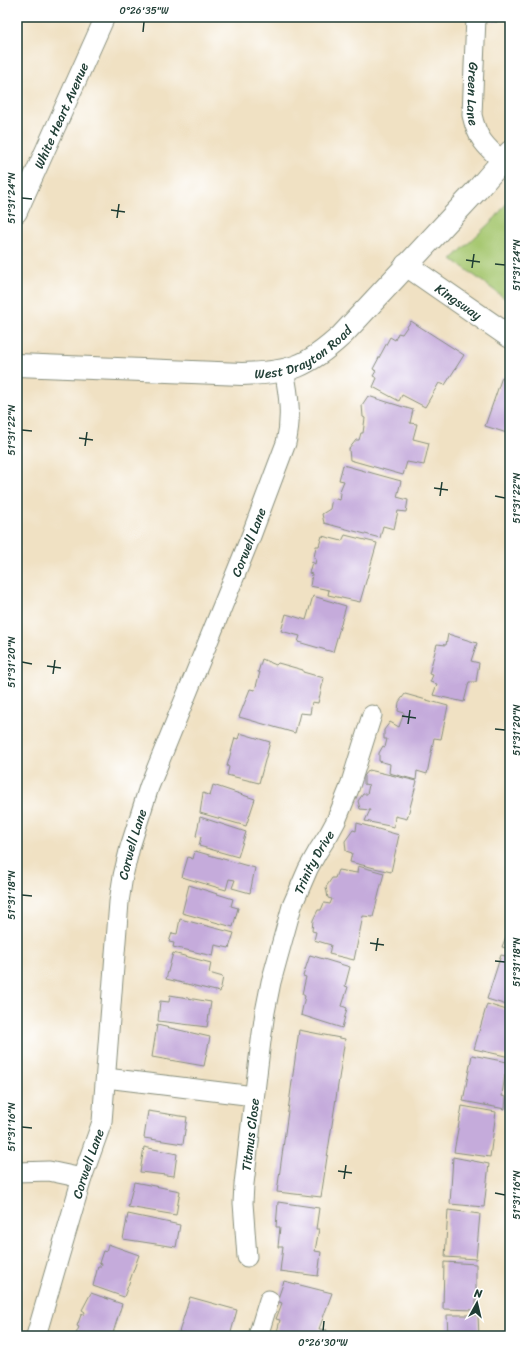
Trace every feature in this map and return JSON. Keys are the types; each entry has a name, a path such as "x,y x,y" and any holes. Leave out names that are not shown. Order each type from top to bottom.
{"main road":[{"name":"West Drayton Road","path":"17,365 215,373 265,373 284,370 307,363 318,356 342,335 477,190 506,156"},
{"name":"Kingsway","path":"406,266 510,338"}],"street":[{"name":"White Heart Avenue","path":"17,213 105,17"},
{"name":"Green Lane","path":"476,17 472,115 475,130 489,150 506,156"},
{"name":"Corwell Lane","path":"36,1336 82,1178 102,1122 116,936 123,876 149,787 251,536 286,443 289,431 290,408 284,370"},
{"name":"Trinity Drive","path":"265,1012 271,982 292,906 308,869 336,821 349,789 372,715"},
{"name":"Titmus Close","path":"247,1257 243,1203 244,1184 265,1012"},
{"path":"106,1078 254,1096"},
{"path":"17,1172 50,1171 82,1178"},
{"path":"258,1336 269,1300"}],"green space":[{"path":"510,199 510,302 452,259 496,217"}],"building":[{"path":"485,17 498,17 497,22 484,20"},
{"path":"411,321 464,355 445,385 439,383 425,407 402,395 399,401 373,387 377,378 373,376 376,371 373,369 390,337 395,340 398,333 402,334"},
{"path":"502,377 510,380 510,434 485,426"},
{"path":"368,396 413,410 410,423 417,424 413,439 429,443 424,465 407,462 403,475 350,460 349,449 356,440 359,440 361,433 363,433 365,418 363,417 362,405"},
{"path":"343,465 401,481 397,497 408,500 406,512 398,511 394,529 383,526 380,538 324,523 322,514 330,509 332,498 340,500 341,493 339,493 344,481 339,480"},
{"path":"345,535 377,543 360,602 328,595 329,590 310,586 312,574 309,573 312,562 315,564 316,559 314,558 316,546 319,546 322,536 342,541"},
{"path":"313,596 346,606 333,652 298,642 300,636 281,631 286,614 306,620"},
{"path":"448,634 477,643 471,661 479,663 476,682 469,682 464,702 433,695 437,684 430,682 433,675 429,674 437,644 446,645"},
{"path":"262,659 276,665 278,663 324,678 318,703 312,702 310,714 300,713 295,733 239,717 250,689 255,690"},
{"path":"405,694 448,706 441,739 434,738 427,774 417,771 416,780 389,773 390,764 379,761 379,753 383,746 385,747 387,739 384,739 384,730 390,722 399,727 404,713 398,711 399,702"},
{"path":"240,733 270,742 259,783 227,775 229,767 227,766 235,738 238,739"},
{"path":"369,770 417,781 407,819 395,816 394,827 365,821 370,810 360,809 358,801 363,794 367,794 369,785 364,784 364,776"},
{"path":"213,785 255,799 246,826 200,813 203,793 210,796"},
{"path":"200,817 246,832 238,857 199,846 201,837 196,836"},
{"path":"357,823 399,835 391,872 350,862 352,853 346,851 345,841 353,830 356,831"},
{"path":"195,851 255,868 250,893 232,888 235,880 229,879 226,890 182,877 188,857 193,859"},
{"path":"358,866 384,873 373,917 363,916 354,960 329,954 331,945 314,940 316,932 312,931 313,920 318,910 321,910 324,903 330,904 332,899 328,898 326,887 332,878 335,878 338,870 357,873"},
{"path":"189,885 233,899 231,906 238,908 233,927 182,913"},
{"path":"180,919 234,933 229,948 215,945 213,956 173,947 174,943 169,942 172,933 177,934"},
{"path":"510,926 510,949 502,947"},
{"path":"173,953 211,963 209,973 223,977 220,992 166,979"},
{"path":"310,955 350,967 345,986 348,987 342,1006 347,1008 342,1028 301,1015 305,996 302,994 306,977 303,976"},
{"path":"501,955 510,957 510,1006 487,999"},
{"path":"170,995 211,1002 207,1027 158,1021 160,1001 169,1002"},
{"path":"487,1004 510,1011 510,1057 474,1049"},
{"path":"157,1025 210,1037 204,1066 152,1057"},
{"path":"299,1030 345,1039 321,1197 277,1192"},
{"path":"472,1055 507,1062 507,1065 510,1065 509,1074 505,1074 502,1096 506,1097 505,1109 463,1101"},
{"path":"462,1106 496,1112 490,1157 454,1152"},
{"path":"148,1111 187,1117 183,1144 144,1138"},
{"path":"144,1147 177,1154 174,1176 140,1172"},
{"path":"453,1157 489,1164 484,1207 450,1204"},
{"path":"134,1182 180,1191 176,1215 128,1207"},
{"path":"278,1202 319,1208 316,1229 319,1229 315,1251 321,1252 318,1276 280,1271 283,1247 278,1247 280,1227 276,1227"},
{"path":"448,1210 480,1214 476,1259 445,1257"},
{"path":"128,1214 180,1225 176,1247 123,1239"},
{"path":"108,1244 139,1255 124,1297 93,1286 98,1266 101,1266 102,1264 99,1263 103,1251 106,1252"},
{"path":"444,1262 476,1264 476,1310 443,1309"},
{"path":"284,1281 332,1293 319,1329 327,1330 325,1336 276,1336 280,1320 276,1319 282,1303 277,1301"},
{"path":"91,1293 122,1304 112,1336 81,1336 76,1334 81,1315 85,1312 82,1310"},
{"path":"190,1297 237,1310 230,1336 188,1336 189,1335 179,1332"},
{"path":"447,1315 478,1315 479,1336 448,1336"}]}
